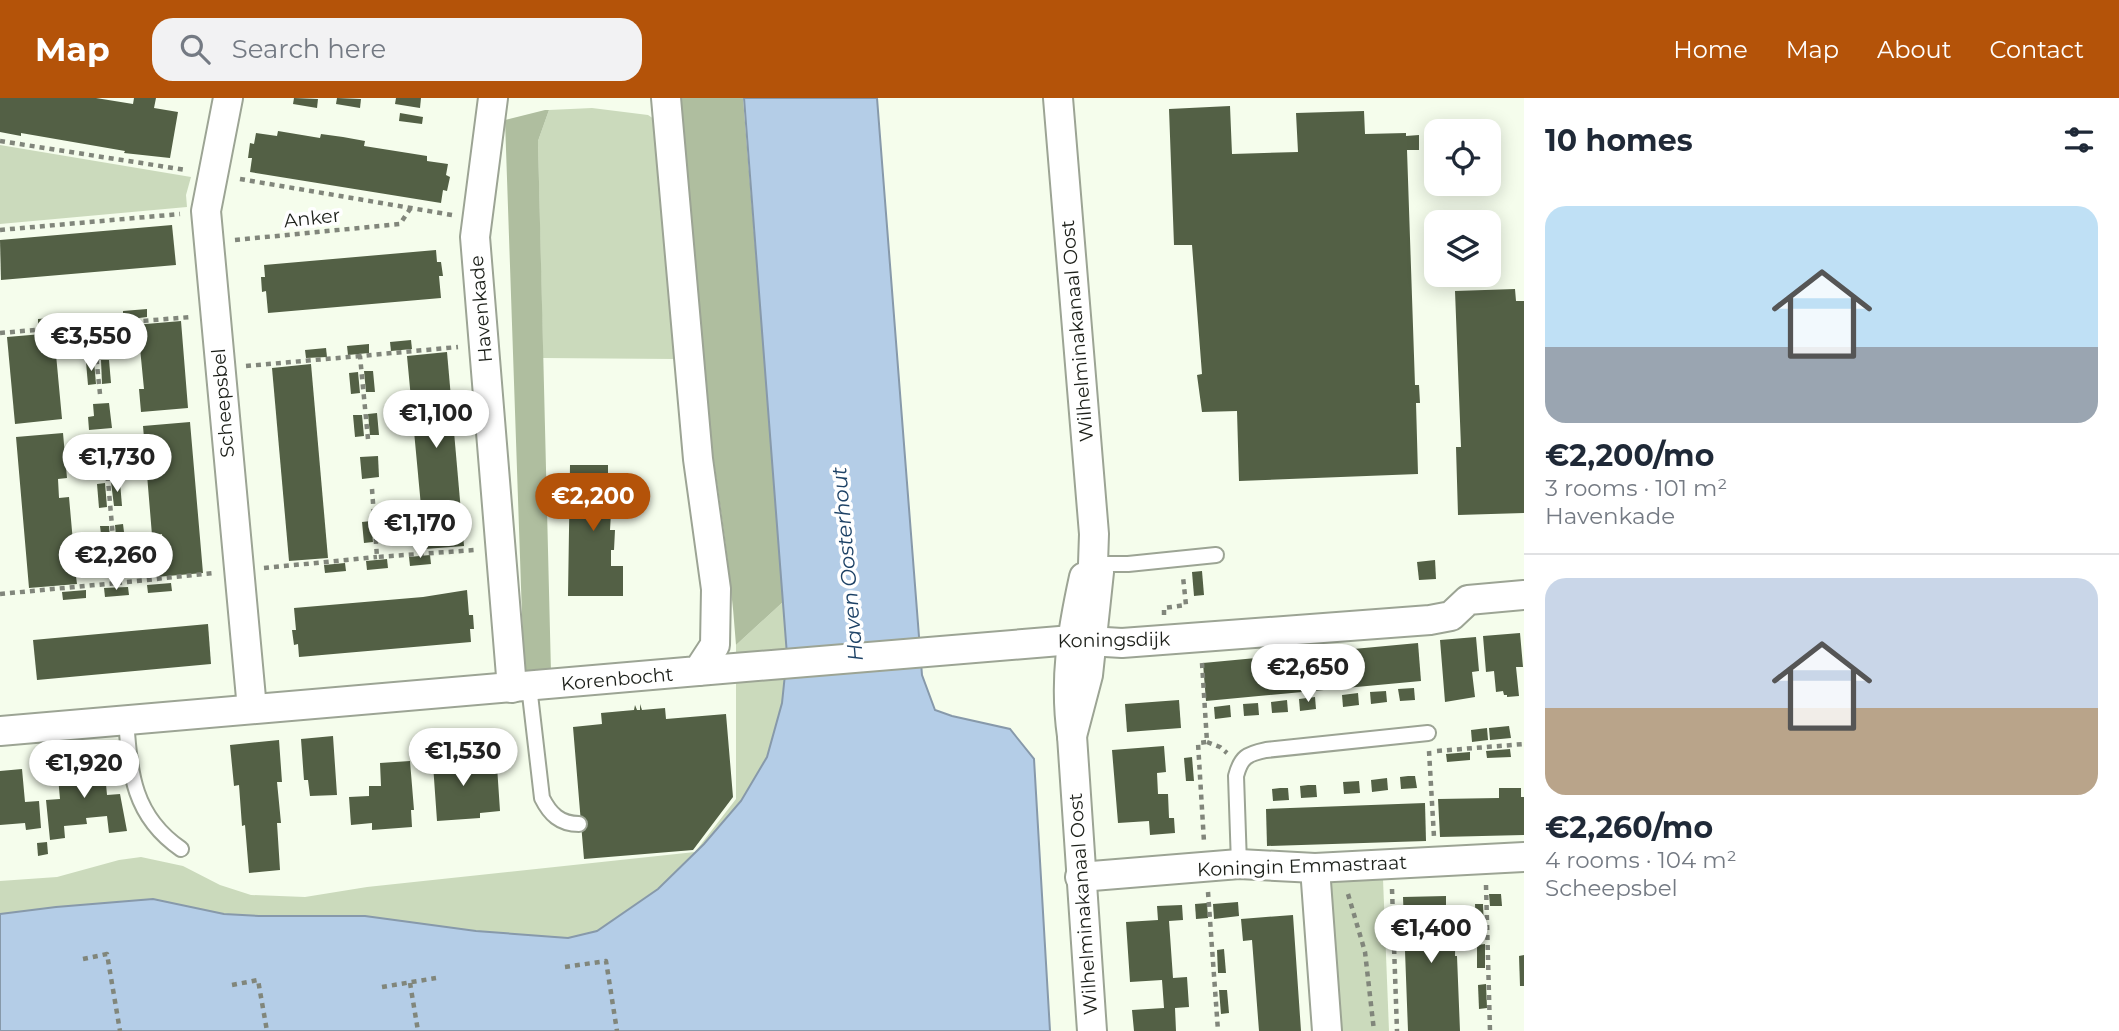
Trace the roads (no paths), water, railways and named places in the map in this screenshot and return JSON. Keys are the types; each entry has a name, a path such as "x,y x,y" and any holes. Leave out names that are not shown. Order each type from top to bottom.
{"street":[{"name":"Scheepsbel","path":"228,98 206,211 252,709"},
{"name":"Havenkade","path":"493,98 475,237 500,548 520,687"},
{"name":"Korenbocht","path":"0,731 698,671 715,645 716,589 695,434 666,98"},
{"name":"Wilhelminakanaal Oost","path":"1058,98 1094,534 1094,564 1100,572 1082,640 1088,675 1072,736 1092,1031"},
{"name":"Koningsdijk","path":"698,671 1082,640 1122,643 1430,620 1451,616 1468,600 1524,594"},
{"name":"Koningin Emmastraat","path":"1080,877 1239,864 1315,868 1524,857"},
{"path":"1315,868 1327,1031"}],"lane":[{"path":"1094,564 1128,564 1216,555"},
{"path":"520,687 542,798 548,811 561,821 579,824"},
{"path":"126,720 130,768 145,813 167,839 181,849"},
{"path":"1239,864 1236,776 1239,764 1249,754 1427,733"}],"water":[{"name":"Haven Oosterhout","path":"744,98 877,98 922,675 935,710 1010,729 1034,759 1050,1031 0,1031 0,914 153,899 224,914 365,916 476,931 568,938 597,931 658,889 704,844 741,801 767,757 782,703 787,655"}]}
